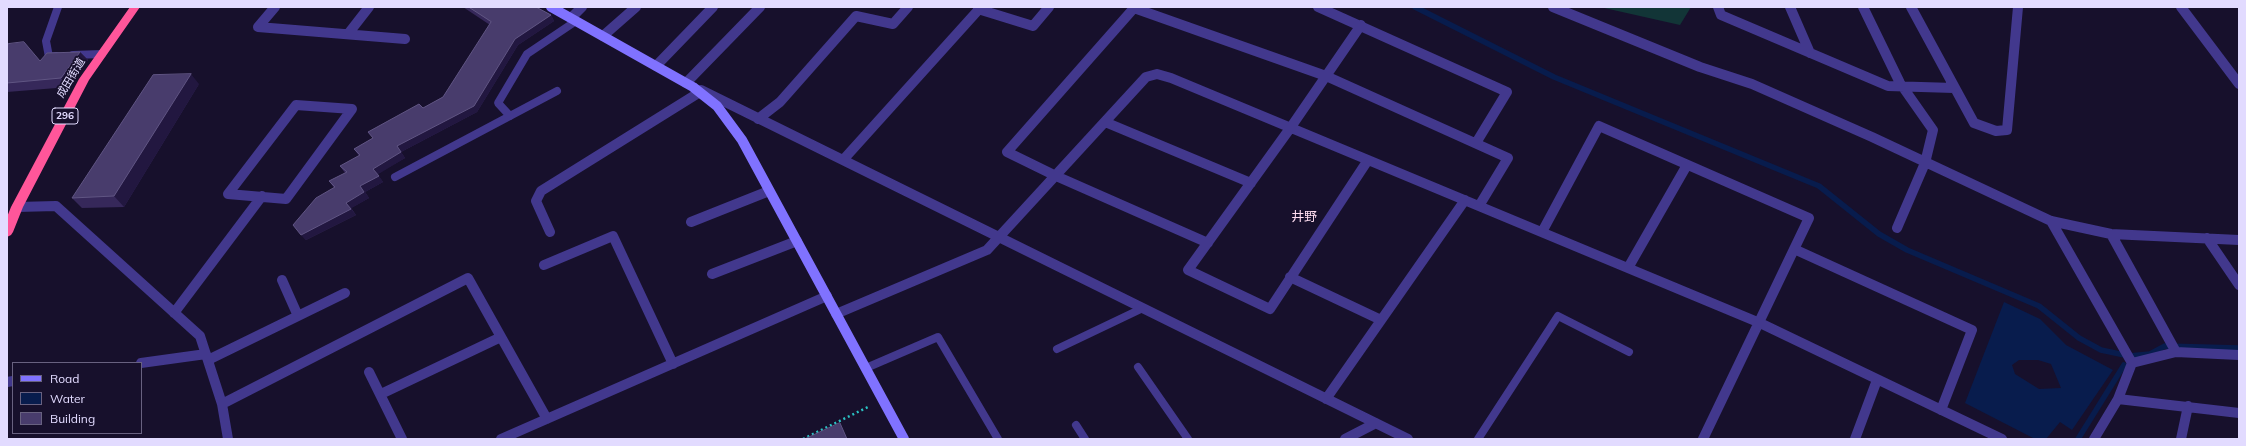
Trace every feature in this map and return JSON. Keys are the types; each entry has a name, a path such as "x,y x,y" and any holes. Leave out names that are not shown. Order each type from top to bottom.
{"highway":[{"name":"成田街道","path":"7,232 17,207 84,79 135,7"}],"street":[{"path":"275,7 258,27 405,39"},
{"path":"348,34 369,7"},
{"path":"551,7 693,87 1408,439"},
{"path":"573,20 582,7"},
{"path":"603,36 636,7"},
{"path":"656,66 713,7"},
{"path":"550,232 536,201 541,191 693,87 760,7"},
{"path":"758,118 780,102 856,16 894,24 908,7"},
{"path":"843,160 980,8 1033,26 1049,7"},
{"path":"1318,7 1361,25 1507,92 1476,143"},
{"path":"1553,7 1700,68 1752,84 1872,137 2051,221 2111,234 2239,240"},
{"path":"1718,7 1721,15 1888,86 1954,88"},
{"path":"1790,7 1810,53"},
{"path":"1862,7 1902,87 1933,130 1926,163 1897,228"},
{"path":"1911,7 1974,123 1996,131 2008,130 2018,7"},
{"path":"2181,7 2239,84"},
{"path":"1208,243 1056,176 1007,152 1134,8 1326,76 1508,158 1478,206"},
{"path":"1361,25 1291,128 1188,270 1270,309 1368,160"},
{"path":"836,314 987,250 1146,77 1157,74 1172,78 1760,323 2002,439"},
{"path":"693,87 717,106 742,140 904,439"},
{"path":"296,105 352,109 286,199 262,196 228,194 296,105"},
{"path":"1105,122 1251,183"},
{"path":"1542,232 1599,126 1808,218 1760,323 1703,439"},
{"path":"1628,268 1687,165"},
{"path":"691,222 770,191"},
{"path":"174,313 262,196"},
{"path":"1326,398 1465,200"},
{"path":"17,207 56,206 200,336 222,404 226,439"},
{"path":"2051,221 2132,363"},
{"path":"2111,234 2176,352"},
{"path":"544,265 613,236 673,364"},
{"path":"2207,238 2239,285"},
{"path":"712,274 797,241"},
{"path":"1794,249 1972,330 1941,410"},
{"path":"1290,277 1381,320"},
{"path":"222,404 468,278 547,419"},
{"path":"282,280 298,316"},
{"path":"142,363 207,357 345,293"},
{"path":"501,439 827,296"},
{"path":"381,394 502,337"},
{"path":"2132,363 2176,352 2239,355"},
{"path":"2094,439 2118,398 2132,363"},
{"path":"369,372 402,439"},
{"path":"1855,439 1878,380"},
{"path":"2118,398 2239,413"},
{"path":"2181,439 2188,406"},
{"path":"1345,439 1376,423"}],"lane":[{"path":"58,7 46,41 49,57 102,54"},
{"path":"510,116 498,103 527,54 573,20"},
{"path":"395,177 557,91"},
{"path":"1058,349 1144,308"},
{"path":"1478,439 1558,316 1629,352"},
{"path":"866,368 938,337 998,439"},
{"path":"1138,366 1188,439"},
{"path":"1076,425 1085,439"}],"path":[{"path":"803,439 883,400"}],"green space":[{"path":"1600,7 1691,7 1680,25"}],"water":[{"path":"2004,302 2040,319 2066,345 2113,370 2072,430 2060,422 2046,439 2035,439 1965,403","holes":["2019,360 2038,360 2051,364 2061,388 2039,389 2015,374 2012,365"]}],"building":[{"path":"469,7 536,7 551,15 515,39 474,106 397,146 401,152 373,169 379,176 360,186 364,192 346,203 351,209 301,235 293,225 316,198 335,187 329,181 347,172 340,166 360,155 354,149 373,138 368,132 419,104 423,108 443,97 491,22"},
{"path":"24,42 40,61 47,53 80,52 61,78 7,83 7,46 8,44"},
{"path":"191,74 114,196 72,198 153,75"},
{"path":"840,423 847,439 805,439"}],"waterway":[{"path":"1415,7 1554,77 1819,186 1879,234 1907,250 2039,306 2079,338 2101,350 2129,356 2150,354 2165,346 2239,348"},
{"path":"2078,439 2124,365"}],"district":[{"name":"井野","path":"1304,217"}]}
